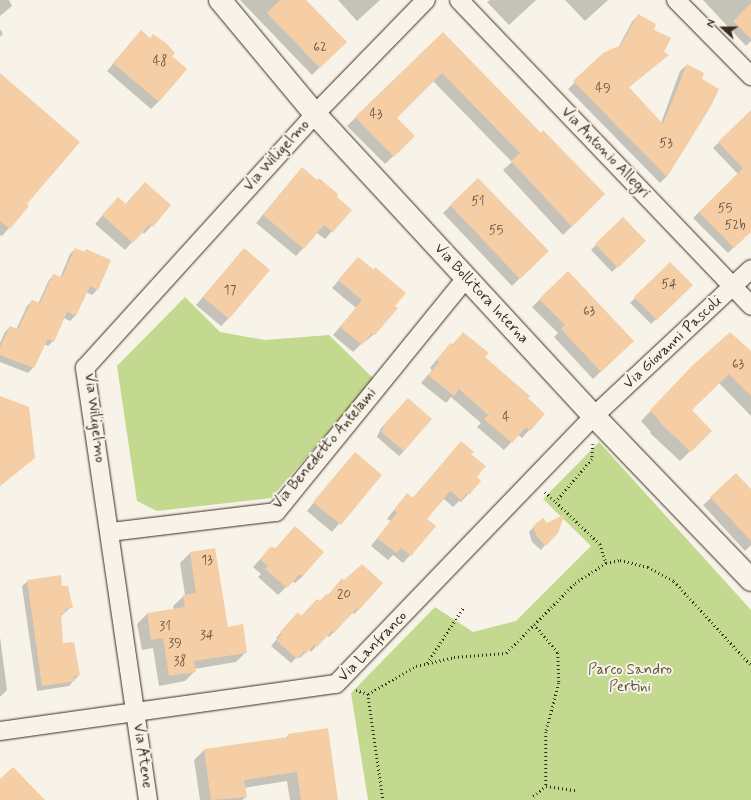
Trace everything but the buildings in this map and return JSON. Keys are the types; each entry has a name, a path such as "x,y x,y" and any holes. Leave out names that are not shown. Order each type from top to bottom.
{"street":[{"name":"Via Bollitora Interna","path":"220,0 315,114 594,416 751,580"},
{"path":"315,114 426,0"},
{"name":"Via Antonio Allegri","path":"459,0 732,288 751,306"},
{"path":"676,0 751,76"},
{"name":"Via Wiligelmo","path":"135,711 85,368 315,114"},
{"name":"Via Giovanni Pascoli","path":"594,416 751,269"},
{"name":"Via Benedetto Antelami","path":"110,532 276,512 466,278"},
{"name":"Via Lanfranco","path":"0,730 336,684 594,416"},
{"name":"Via Atene","path":"135,711 148,800"}],"path":[{"path":"594,416 592,459 556,502 600,544 606,562"},
{"path":"336,684 368,694 416,666 454,657 506,653 575,583 606,562 620,560 648,567 674,581 751,665"},
{"path":"427,663 463,608"},
{"path":"534,624 558,653 559,683 546,732 546,786"},
{"path":"368,694 383,800"},
{"path":"533,796 546,786 576,790"}],"green space":[{"path":"185,297 220,332 265,340 329,335 374,379 271,498 157,511 137,501 117,366"},
{"name":"Parco Sandro Pertini","path":"599,442 751,610 751,800 368,800 351,693 435,607 473,632 516,621 591,546 543,499"}]}
